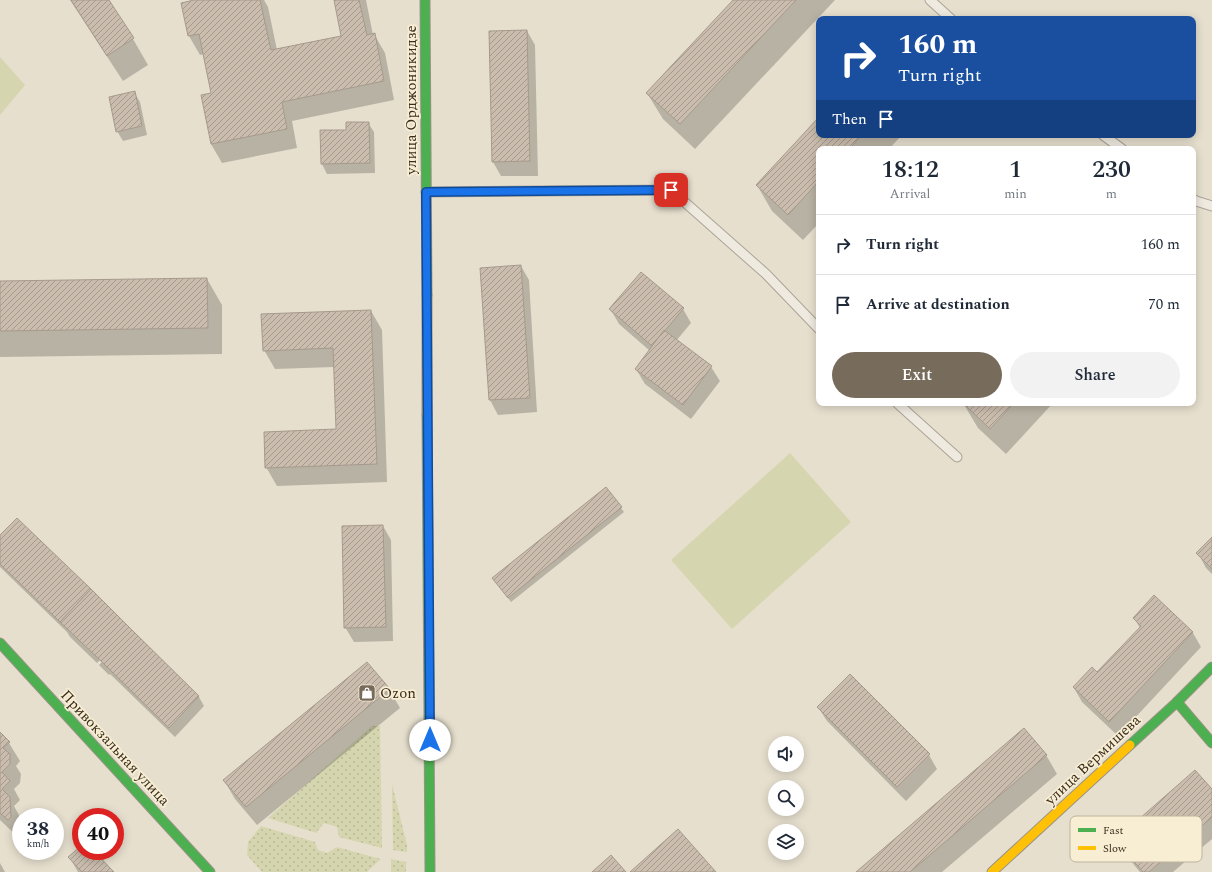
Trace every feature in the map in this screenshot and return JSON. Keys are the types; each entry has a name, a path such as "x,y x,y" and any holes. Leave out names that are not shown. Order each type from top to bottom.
{"street":[{"name":"улица Орджоникидзе","path":"424,0 430,872"},
{"name":"Привокзальная улица","path":"0,643 210,872"},
{"name":"улица Вермишева","path":"992,872 1177,702 1212,666"},
{"path":"1177,702 1212,743"}],"lane":[{"path":"930,0 948,16"},
{"path":"1107,138 1118,146"},
{"path":"426,192 671,190 766,274 816,326"},
{"path":"1196,201 1212,206"},
{"path":"900,406 958,457"}],"green space":[{"path":"0,57 25,85 0,115"},
{"path":"790,453 851,522 732,629 671,560"},
{"path":"372,726 380,726 382,848 339,837 337,827 324,823 316,833 268,818"},
{"path":"392,784 407,845 407,852 393,850"},
{"path":"261,826 315,842 318,850 327,853 337,847 381,859 367,872 262,872 247,855 248,842"},
{"path":"391,859 406,862 406,872 391,872"}],"building":[{"path":"71,0 109,0 134,38 107,56"},
{"path":"194,0 260,0 271,50 341,36 334,0 359,0 367,35 375,33 384,81 282,102 287,129 211,144 201,95 211,93 199,34 188,36 181,3"},
{"path":"733,0 796,0 680,124 646,93"},
{"path":"527,30 530,161 492,162 489,31"},
{"path":"135,91 142,126 116,132 109,97"},
{"path":"816,120 816,138 859,138 852,146 816,146 816,184 788,215 756,185"},
{"path":"346,122 369,122 370,163 321,164 320,130 346,130"},
{"path":"521,265 530,398 489,400 480,268"},
{"path":"641,272 684,308 652,346 609,309"},
{"path":"207,278 208,328 0,331 0,281"},
{"path":"371,310 377,464 265,468 264,432 336,429 333,348 263,351 261,314"},
{"path":"664,330 712,366 683,405 635,369"},
{"path":"966,406 1011,406 990,429"},
{"path":"606,487 622,507 508,598 492,578"},
{"path":"17,518 91,589 60,622 0,564 0,535"},
{"path":"383,525 386,627 344,628 342,526"},
{"path":"1212,537 1212,569 1196,553"},
{"path":"91,589 132,630 101,661 60,622"},
{"path":"1154,595 1193,632 1109,722 1073,687 1092,667 1097,672 1141,626 1133,618"},
{"path":"132,630 199,696 169,728 101,661"},
{"path":"367,662 390,689 246,807 223,780"},
{"path":"850,674 930,754 897,787 817,707"},
{"path":"1024,728 1047,755 910,872 856,872"},
{"path":"0,732 10,742 3,748 10,754 10,764 2,772 10,781 2,789 10,797 11,817 8,820 0,813"},
{"path":"1195,770 1212,789 1212,817 1202,826 1202,816 1142,816"},
{"path":"678,829 716,872 630,872"},
{"path":"72,854 72,860 103,860 114,872 82,872 68,857"},
{"path":"611,855 626,872 592,872"},
{"path":"1134,862 1160,862 1149,872 1143,872"}],"traffic: fast":[{"path":"425,0 427,295"},
{"path":"427,415 430,872"},
{"path":"0,643 210,872"},
{"path":"1130,745 1177,702 1212,667"},
{"path":"1177,702 1212,743"}],"traffic: slow":[{"path":"427,295 427,415"},
{"path":"992,872 1130,745"}],"place":[{"name":"Ozon","path":"367,693"}],"route":[{"path":"430,740 426,192 671,190"}]}
